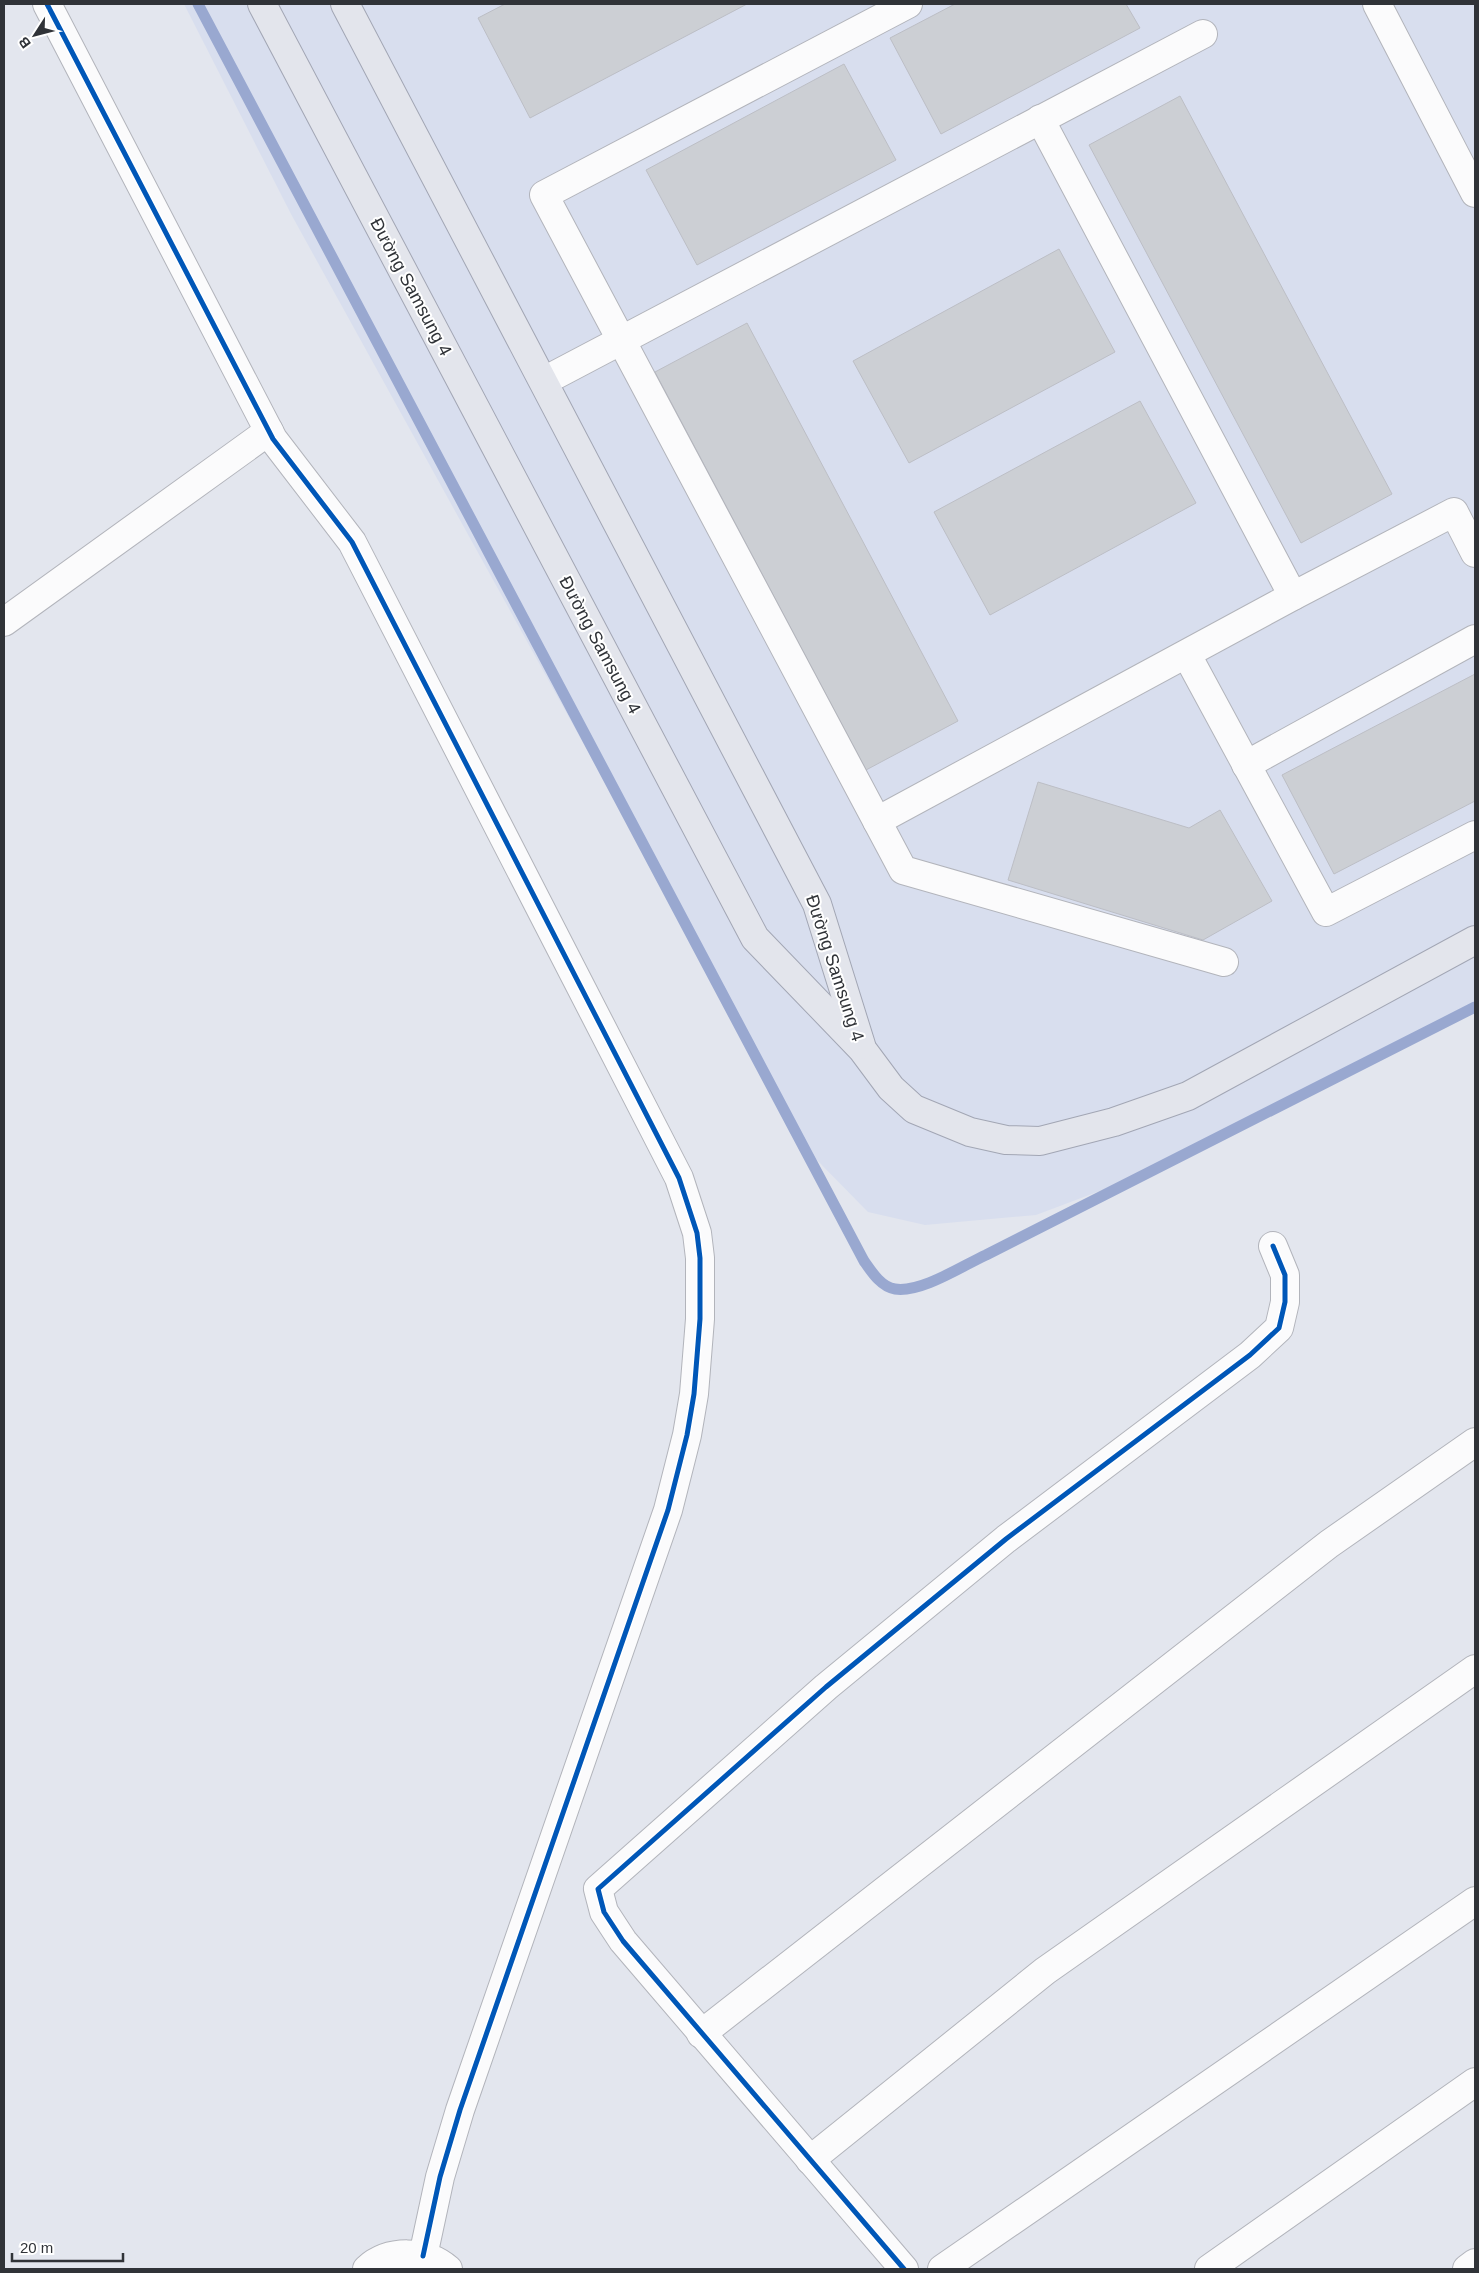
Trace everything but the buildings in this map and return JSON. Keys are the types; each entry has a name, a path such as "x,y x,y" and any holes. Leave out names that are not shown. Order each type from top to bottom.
{"main road":[{"name":"Đường Samsung 4","path":"262,4 755,938 862,1049"},
{"name":"Đường Samsung 4","path":"345,4 817,904 862,1049"},
{"path":"862,1049 891,1088 914,1109 970,1132 1006,1140 1040,1141 1114,1122 1188,1096 1475,940"}],"street":[{"path":"47,4 273,440 352,542 679,1178 693,1218 700,1258 700,1319 696,1375 687,1435 668,1510 460,2110 440,2177 423,2256"},
{"path":"908,4 544,195 903,870 1224,962"},
{"path":"1377,4 1475,193"},
{"path":"544,382 1203,34"},
{"path":"1040,119 1293,596"},
{"path":"4,622 269,431"},
{"path":"878,821 1293,596 1454,512 1475,553"},
{"path":"1246,765 1475,640"},
{"path":"1187,655 1326,912 1475,835"},
{"path":"904,2269 613,1929 604,1912 598,1889 856,1662 1006,1539 1250,1355 1278,1328 1285,1302 1285,1276 1273,1246"},
{"path":"701,2034 1329,1544 1475,1442"},
{"path":"810,2160 1045,1971 1475,1669"},
{"path":"942,2269 1475,1902"},
{"path":"1209,2269 1475,2082"},
{"path":"367,2269 380,2260 405,2254 423,2256 448,2269"},
{"path":"1467,2269 1475,2263"}],"shaded area":[{"path":"184,4 1475,4 1475,1002 1182,1160 1036,1215 925,1225 868,1212 809,1152 291,214"}],"waterway":[{"path":"198,4 864,1261 881,1282 890,1288 905,1289 917,1287 941,1278 1475,1007"}],"cycle path":[{"path":"47,4 273,439 352,542 679,1178 697,1233 700,1258 700,1319 694,1394 687,1435 668,1510 460,2110 440,2177 423,2256"},
{"path":"904,2269 623,1941 604,1912 598,1889 826,1687 1006,1539 1250,1355 1279,1328 1285,1302 1285,1275 1273,1246"}]}
